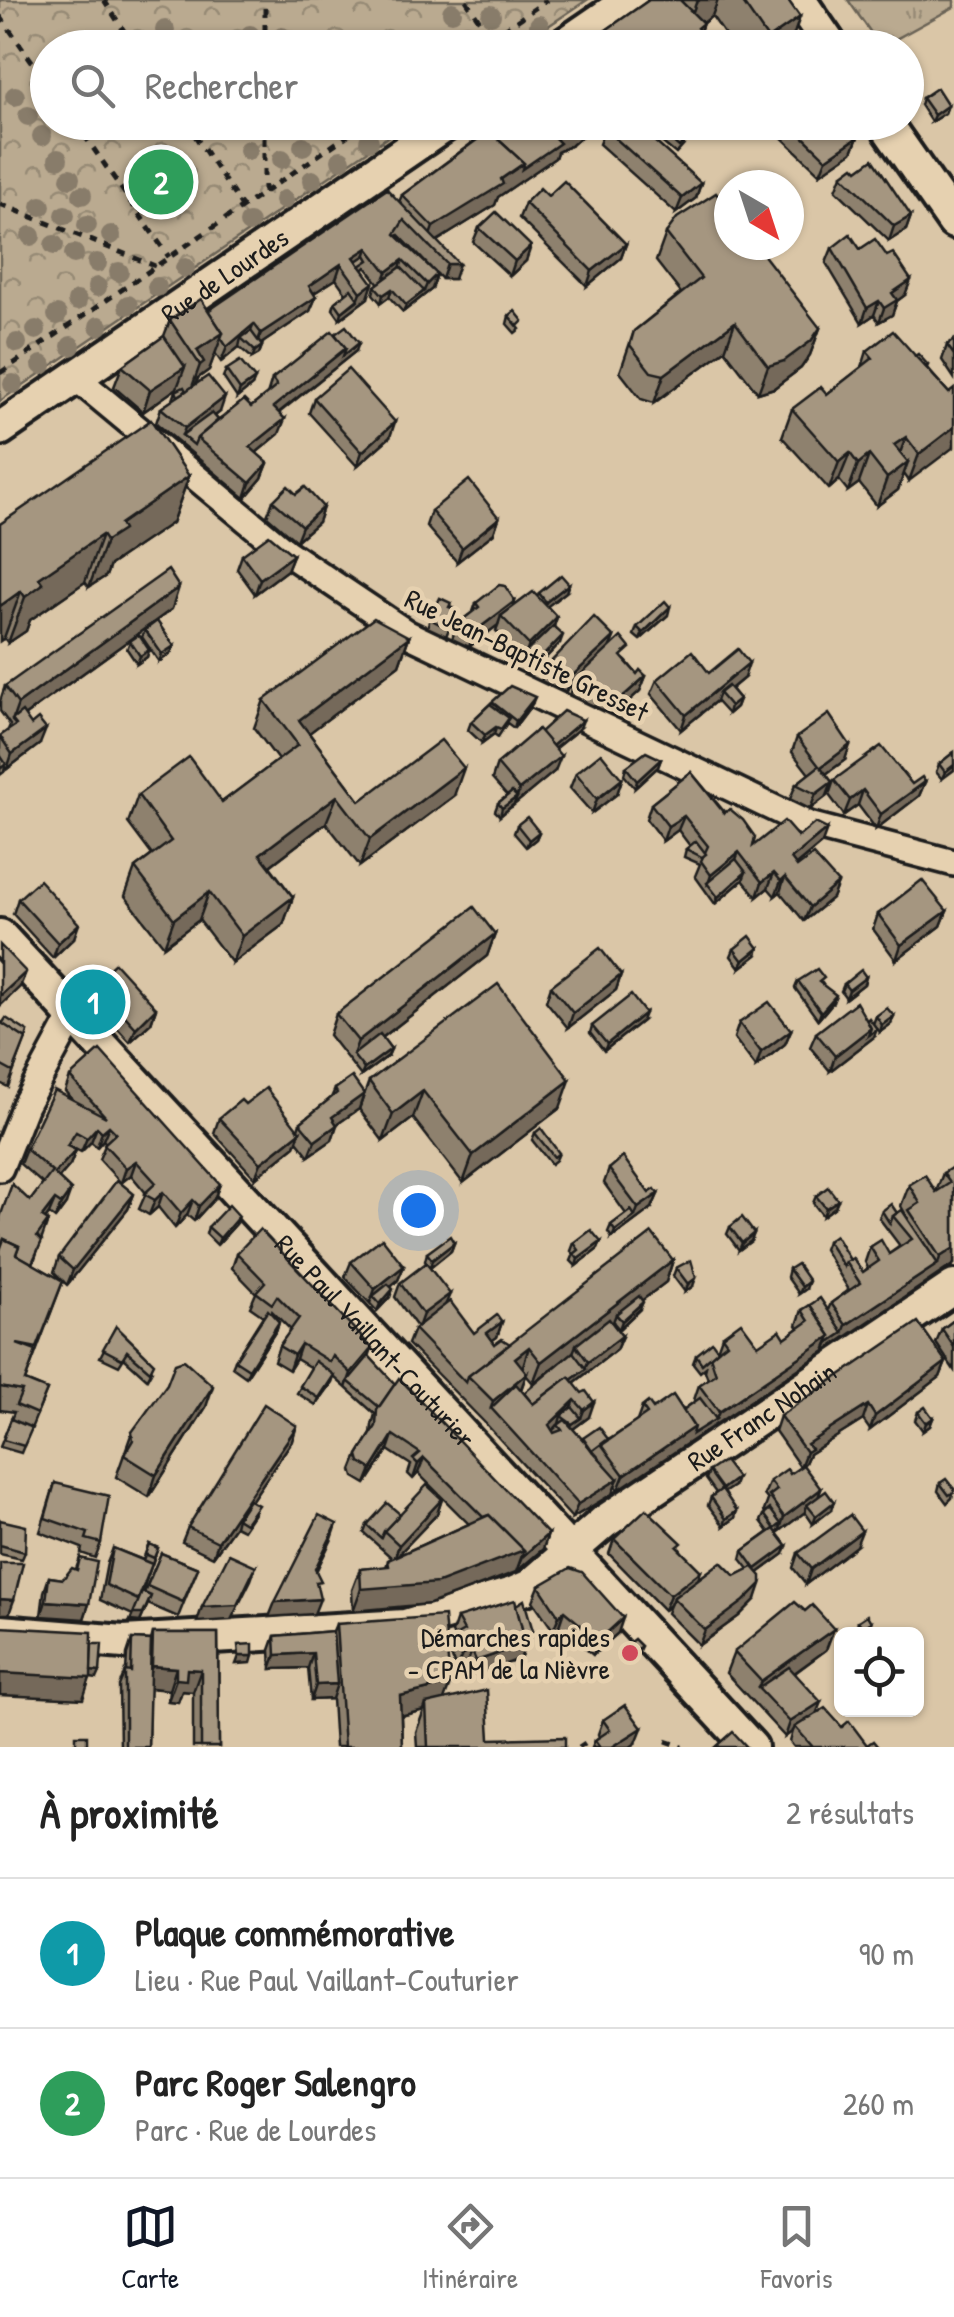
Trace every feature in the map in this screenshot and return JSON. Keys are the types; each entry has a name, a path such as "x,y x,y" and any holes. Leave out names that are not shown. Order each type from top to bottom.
{"street":[{"path":"586,30 630,0"},
{"path":"799,0 820,30"},
{"name":"Rue de Lourdes","path":"0,429 422,140"},
{"path":"897,140 954,222"},
{"name":"Rue Jean-Baptiste Gresset","path":"74,376 286,552 408,634 809,825 954,864"},
{"name":"Rue Paul Vaillant-Couturier","path":"0,936 573,1550 751,1747"},
{"path":"0,1168 8,1124 74,1014"},
{"name":"Rue Franc Nohain","path":"0,1632 124,1642 406,1626 512,1594 604,1522 954,1288"}],"path":[{"path":"104,0 124,30"},
{"path":"265,0 265,30"},
{"path":"466,0 486,30"},
{"path":"503,30 547,0"},
{"path":"0,16 30,58"},
{"path":"87,140 169,258"},
{"path":"198,140 242,208"},
{"path":"264,140 264,193"},
{"path":"0,373 341,140"},
{"path":"0,204 157,266"},
{"path":"204,234 214,249"},
{"path":"666,1740 683,1747"}],"green space":[{"path":"0,0 587,0 542,30 30,30 30,140 383,140 0,401"},
{"path":"848,0 954,0 954,7 912,30 869,30"}],"building":[{"path":"649,0 680,0 703,23 699,30 606,30"},
{"path":"741,0 788,0 800,17 781,30 762,30"},
{"path":"937,88 948,105 934,115 924,97"},
{"path":"477,140 499,140 524,163 501,179 503,184 433,227 402,195"},
{"path":"499,140 560,143 522,169 524,163"},
{"path":"617,140 653,140 701,183 682,198"},
{"path":"806,140 854,140 826,159"},
{"path":"873,159 911,216 894,226 842,175"},
{"path":"564,181 626,244 592,271 525,203 540,188 548,196"},
{"path":"387,189 459,264 447,264 404,220 395,234 437,274 427,284 403,260 387,272 368,248 354,257 373,283 361,292 341,264 309,286 316,297 261,333 254,324 227,347 208,311"},
{"path":"714,194 714,260 768,260 820,328 811,341 784,361 768,366 735,322 664,375 651,372 630,345 634,331 701,278 666,233 677,218"},
{"path":"496,212 531,246 515,261 479,228"},
{"path":"850,234 860,249 875,239 887,256 893,253 911,280 892,293 897,300 884,308 879,301 867,308 832,248"},
{"path":"366,255 369,260 360,266 357,261"},
{"path":"401,267 424,291 406,305 392,289 383,295 375,286"},
{"path":"351,289 358,299 342,312 335,302"},
{"path":"201,299 223,333 197,350 204,362 200,365 170,320"},
{"path":"515,311 523,321 518,326 509,316"},
{"path":"346,326 359,343 343,356 346,348 335,334"},
{"path":"251,331 262,346 255,351 241,338"},
{"path":"332,331 346,348 273,407 285,419 250,447 268,463 250,483 197,438 244,400 251,407 277,386 272,379"},
{"path":"893,331 949,393 954,389 954,427 919,454 906,437 894,445 908,462 887,478 869,455 858,464 850,453 839,462 792,409 821,387 827,394 873,358 867,351"},
{"path":"164,336 185,367 150,390 122,366"},
{"path":"240,361 255,379 240,390 226,370"},
{"path":"348,369 395,422 362,452 314,398"},
{"path":"208,376 225,397 185,428 161,408"},
{"path":"212,413 218,420 194,445 182,435"},
{"path":"151,420 189,476 120,524 123,530 106,541 102,535 39,578 43,584 25,597 21,591 0,606 0,524"},
{"path":"469,480 499,518 462,548 431,511"},
{"path":"288,486 296,494 305,487 323,507 302,526 273,501"},
{"path":"269,535 293,555 260,579 242,555"},
{"path":"168,570 179,587 18,704 5,686"},
{"path":"561,575 569,584 546,602 539,593"},
{"path":"499,585 505,586 515,601 474,632 457,624 479,607 476,603"},
{"path":"533,592 557,617 529,645 501,616"},
{"path":"440,598 457,610 449,629 430,619"},
{"path":"665,601 670,607 643,633 637,627"},
{"path":"594,617 614,637 570,678 547,666"},
{"path":"374,618 409,637 299,720 360,801 441,740 464,768 370,839 337,796 260,854 293,897 242,936 209,892 174,919 135,868 171,841 138,795 189,757 222,802 298,745 264,700"},
{"path":"157,621 174,646 162,654 145,630"},
{"path":"553,626 563,635 537,662 526,652"},
{"path":"139,635 149,650 140,656 130,641"},
{"path":"621,637 630,648 621,656 637,674 640,670 646,676 618,701 575,680"},
{"path":"738,649 749,663 686,715 657,680 692,651 709,673"},
{"path":"510,686 535,697 516,721 492,702"},
{"path":"728,686 739,699 730,706 719,693"},
{"path":"490,704 509,718 501,729 496,727 485,735 471,722"},
{"path":"563,711 583,720 552,746 540,732"},
{"path":"22,712 31,725 38,719 46,729 12,754 0,736 16,725 12,720"},
{"path":"829,714 850,745 821,767 832,782 816,794 796,784 819,766 797,737"},
{"path":"538,729 561,756 519,790 497,764"},
{"path":"881,746 912,784 922,777 925,782 881,814 863,790 850,800 834,780"},
{"path":"646,752 661,759 637,781 626,767"},
{"path":"954,752 954,765 945,772 939,764"},
{"path":"601,753 622,779 597,799 576,773"},
{"path":"691,772 724,813 730,809 743,820 755,837 753,846 784,821 798,837 815,823 827,829 791,859 797,867 813,855 838,883 810,907 785,877 781,881 774,873 762,882 739,852 711,875 701,861 708,846 684,816 668,826 651,804"},
{"path":"512,792 517,797 502,808 498,803"},
{"path":"527,817 539,832 529,840 517,825"},
{"path":"696,841 706,854 702,857 686,849"},
{"path":"736,859 746,872 718,897 707,883"},
{"path":"39,880 79,924 58,943 18,899"},
{"path":"922,880 947,911 901,945 878,914"},
{"path":"474,907 495,934 358,1041 336,1014"},
{"path":"750,936 759,948 743,961 734,949"},
{"path":"0,945 26,972 0,996"},
{"path":"600,948 621,975 573,1013 551,986"},
{"path":"115,963 156,1008 136,1028 94,982"},
{"path":"817,969 824,978 819,982 836,995 821,1012 798,981"},
{"path":"861,970 866,977 849,990 844,984"},
{"path":"498,984 570,1080 473,1155 423,1091 393,1114 369,1081"},
{"path":"631,995 645,1013 607,1044 592,1026"},
{"path":"769,1002 791,1030 761,1052 739,1023"},
{"path":"856,1002 871,1028 835,1056 816,1033"},
{"path":"887,1008 894,1016 882,1025 876,1016"},
{"path":"6,1018 28,1032 26,1039 2,1024"},
{"path":"869,1018 877,1029 868,1036 871,1028"},
{"path":"0,1022 26,1039 13,1072 0,1065"},
{"path":"380,1034 391,1049 364,1069 353,1055"},
{"path":"100,1050 220,1184 199,1206 193,1200 181,1213 163,1192 155,1200 144,1194 156,1183 136,1161 126,1168 104,1144 116,1133 109,1126 102,1132 97,1127 87,1138 76,1132 67,1146 76,1150 54,1174 71,1190 61,1204 55,1200 42,1217 48,1221 37,1236 42,1241 32,1263 16,1254 19,1246 4,1239 0,1250 0,1217 12,1184 30,1201 52,1172 26,1149 54,1090 106,1117 70,1077"},
{"path":"352,1077 364,1094 332,1117 337,1125 315,1141 300,1123"},
{"path":"266,1088 300,1132 261,1163 219,1118 241,1100 245,1104"},
{"path":"541,1128 559,1153 554,1157 535,1133"},
{"path":"623,1157 649,1193 655,1189 658,1194 638,1208 609,1169"},
{"path":"951,1168 954,1248 940,1257 909,1210 920,1203 909,1185 925,1175 936,1192 950,1183 943,1173"},
{"path":"117,1180 134,1194 73,1270 59,1257"},
{"path":"828,1187 838,1200 826,1208 816,1196"},
{"path":"891,1204 897,1213 890,1224 882,1211"},
{"path":"229,1205 239,1216 220,1238 208,1227"},
{"path":"631,1210 635,1216 615,1231 611,1225"},
{"path":"902,1210 938,1264 846,1325 831,1303 860,1283 846,1262 853,1258 863,1272 879,1261 870,1247 881,1240 889,1254 912,1239 893,1216"},
{"path":"742,1217 754,1233 742,1243 730,1227"},
{"path":"260,1229 372,1348 351,1373 333,1356 330,1362 301,1344 294,1355 279,1346 299,1318 277,1296 272,1304 256,1292 265,1282 237,1253"},
{"path":"591,1230 601,1242 578,1259 574,1254 579,1250 574,1243"},
{"path":"652,1233 673,1260 541,1362 529,1347 515,1358 527,1373 493,1401 468,1376"},
{"path":"835,1235 850,1260 844,1267 827,1241"},
{"path":"450,1236 454,1243 432,1260 427,1253"},
{"path":"382,1238 404,1266 375,1289 351,1262"},
{"path":"4,1239 19,1246 16,1254 63,1281 37,1348 17,1344 36,1351 25,1381 47,1390 37,1414 16,1405 22,1391 0,1387 0,1250"},
{"path":"691,1260 696,1278 688,1284 676,1268"},
{"path":"426,1263 450,1294 423,1314 400,1283"},
{"path":"797,1264 809,1281 802,1287 789,1269"},
{"path":"388,1284 393,1289 380,1304 373,1296"},
{"path":"639,1296 643,1302 622,1321 616,1314"},
{"path":"820,1298 843,1333 828,1343 831,1336 810,1305"},
{"path":"450,1301 474,1333 497,1315 502,1322 487,1333 495,1344 502,1339 510,1344 468,1376 466,1383 414,1329"},
{"path":"810,1305 831,1336 719,1412 699,1385 716,1374 710,1356 727,1343 722,1336 741,1322 758,1345 780,1330 785,1338 809,1321 802,1310"},
{"path":"268,1310 279,1322 249,1369 235,1360"},
{"path":"609,1319 622,1336 588,1362 576,1345"},
{"path":"954,1320 954,1347 942,1329"},
{"path":"918,1322 946,1362 875,1416 868,1405 807,1444 811,1449 806,1452 780,1416"},
{"path":"116,1326 154,1363 150,1371 127,1351 122,1359 103,1349"},
{"path":"712,1342 718,1350 702,1364 696,1355"},
{"path":"573,1352 586,1369 533,1404 524,1393"},
{"path":"369,1356 395,1384 379,1407 348,1381"},
{"path":"184,1360 213,1386 156,1475 124,1455 133,1440 132,1432 167,1384 175,1363"},
{"path":"315,1361 334,1375 319,1398 300,1386"},
{"path":"569,1377 594,1402 584,1410 575,1400 549,1425 554,1433 562,1430 558,1425 565,1420 618,1479 578,1504 491,1408 516,1384 533,1404"},
{"path":"399,1378 548,1534 522,1557 524,1550 489,1515 483,1517 424,1458 418,1464 413,1459 420,1453 393,1435 372,1469 360,1462 358,1455 376,1426 377,1410"},
{"path":"673,1395 694,1427 624,1475 602,1445 647,1414 642,1407 648,1402 653,1409"},
{"path":"700,1398 716,1419 692,1434 694,1427 683,1410"},
{"path":"264,1404 297,1426 218,1542 188,1527"},
{"path":"572,1407 581,1418 572,1424 561,1416"},
{"path":"925,1407 933,1418 926,1423 918,1412"},
{"path":"11,1419 32,1428 24,1446 3,1440"},
{"path":"599,1427 608,1439 592,1451 583,1438"},
{"path":"724,1461 737,1478 722,1489 709,1471"},
{"path":"803,1465 821,1489 784,1517 769,1496 777,1490 770,1481 787,1469 790,1474"},
{"path":"946,1479 954,1489 949,1495 940,1483"},
{"path":"55,1483 109,1496 101,1543 86,1539 88,1533 45,1518"},
{"path":"427,1485 442,1499 399,1545 384,1531"},
{"path":"722,1489 737,1511 726,1519 711,1497"},
{"path":"826,1491 834,1502 816,1516 807,1505"},
{"path":"249,1500 258,1505 245,1523 237,1518"},
{"path":"387,1503 400,1514 381,1538 367,1525"},
{"path":"646,1509 682,1543 677,1547 701,1571 670,1595 614,1539"},
{"path":"770,1509 781,1524 775,1529 764,1514"},
{"path":"319,1515 337,1524 315,1569 321,1581 316,1582 320,1599 275,1602"},
{"path":"489,1515 524,1550 438,1583 361,1589 360,1569 389,1566 388,1560"},
{"path":"850,1515 862,1531 811,1569 798,1553"},
{"path":"0,1520 26,1526 25,1552 0,1545"},
{"path":"774,1529 787,1546 756,1569 743,1551"},
{"path":"149,1544 158,1548 154,1558 145,1554"},
{"path":"113,1548 152,1564 138,1600 106,1585"},
{"path":"161,1553 198,1568 183,1602 147,1586"},
{"path":"229,1554 256,1566 237,1605 202,1607"},
{"path":"80,1558 97,1562 89,1604 46,1601 49,1577 63,1579 72,1568 77,1570"},
{"path":"721,1562 735,1576 753,1567 761,1576 761,1584 705,1630 673,1598"},
{"path":"0,1563 23,1563 14,1600 0,1599"},
{"path":"570,1568 582,1572 623,1618 599,1640 564,1611 559,1616 539,1586"},
{"path":"142,1592 151,1596 143,1614 133,1614"},
{"path":"515,1600 526,1644 476,1661 472,1651 462,1655 455,1636 464,1631 457,1618"},
{"path":"524,1600 533,1631 524,1636 516,1605"},
{"path":"795,1602 805,1611 812,1605 834,1629 761,1681 734,1652"},
{"path":"867,1615 871,1622 862,1627 858,1621"},
{"path":"444,1616 450,1684 400,1696 402,1747 344,1747 336,1624"},
{"path":"0,1627 92,1632 91,1678 0,1673"},
{"path":"333,1631 337,1684 316,1685 313,1653 276,1655 275,1636"},
{"path":"153,1633 218,1633 219,1747 201,1747 201,1670 187,1669 186,1680 176,1679 176,1668 152,1666"},
{"path":"132,1639 151,1640 148,1747 125,1747 125,1671 131,1672"},
{"path":"634,1639 641,1646 632,1653 625,1646"},
{"path":"92,1644 102,1644 100,1672 91,1671"},
{"path":"253,1644 253,1656 239,1656 238,1645"},
{"path":"789,1667 821,1702 790,1722 758,1688"},
{"path":"487,1690 490,1739 565,1737 565,1747 428,1747 426,1704"},
{"path":"625,1705 642,1728 612,1747 600,1747 595,1740 610,1730 603,1720"},
{"path":"825,1708 842,1727 849,1721 867,1745 873,1741 878,1747 813,1747 795,1727"},
{"path":"733,1732 747,1747 716,1747"},
{"path":"76,1735 87,1735 87,1747 76,1747"}],"place":[{"name":"Parc Roger Salengro","path":"161,182"},
{"name":"Plaque commémorative","path":"93,1002"},
{"name":"Démarches rapides - CPAM de la Nièvre","path":"630,1653"}]}
